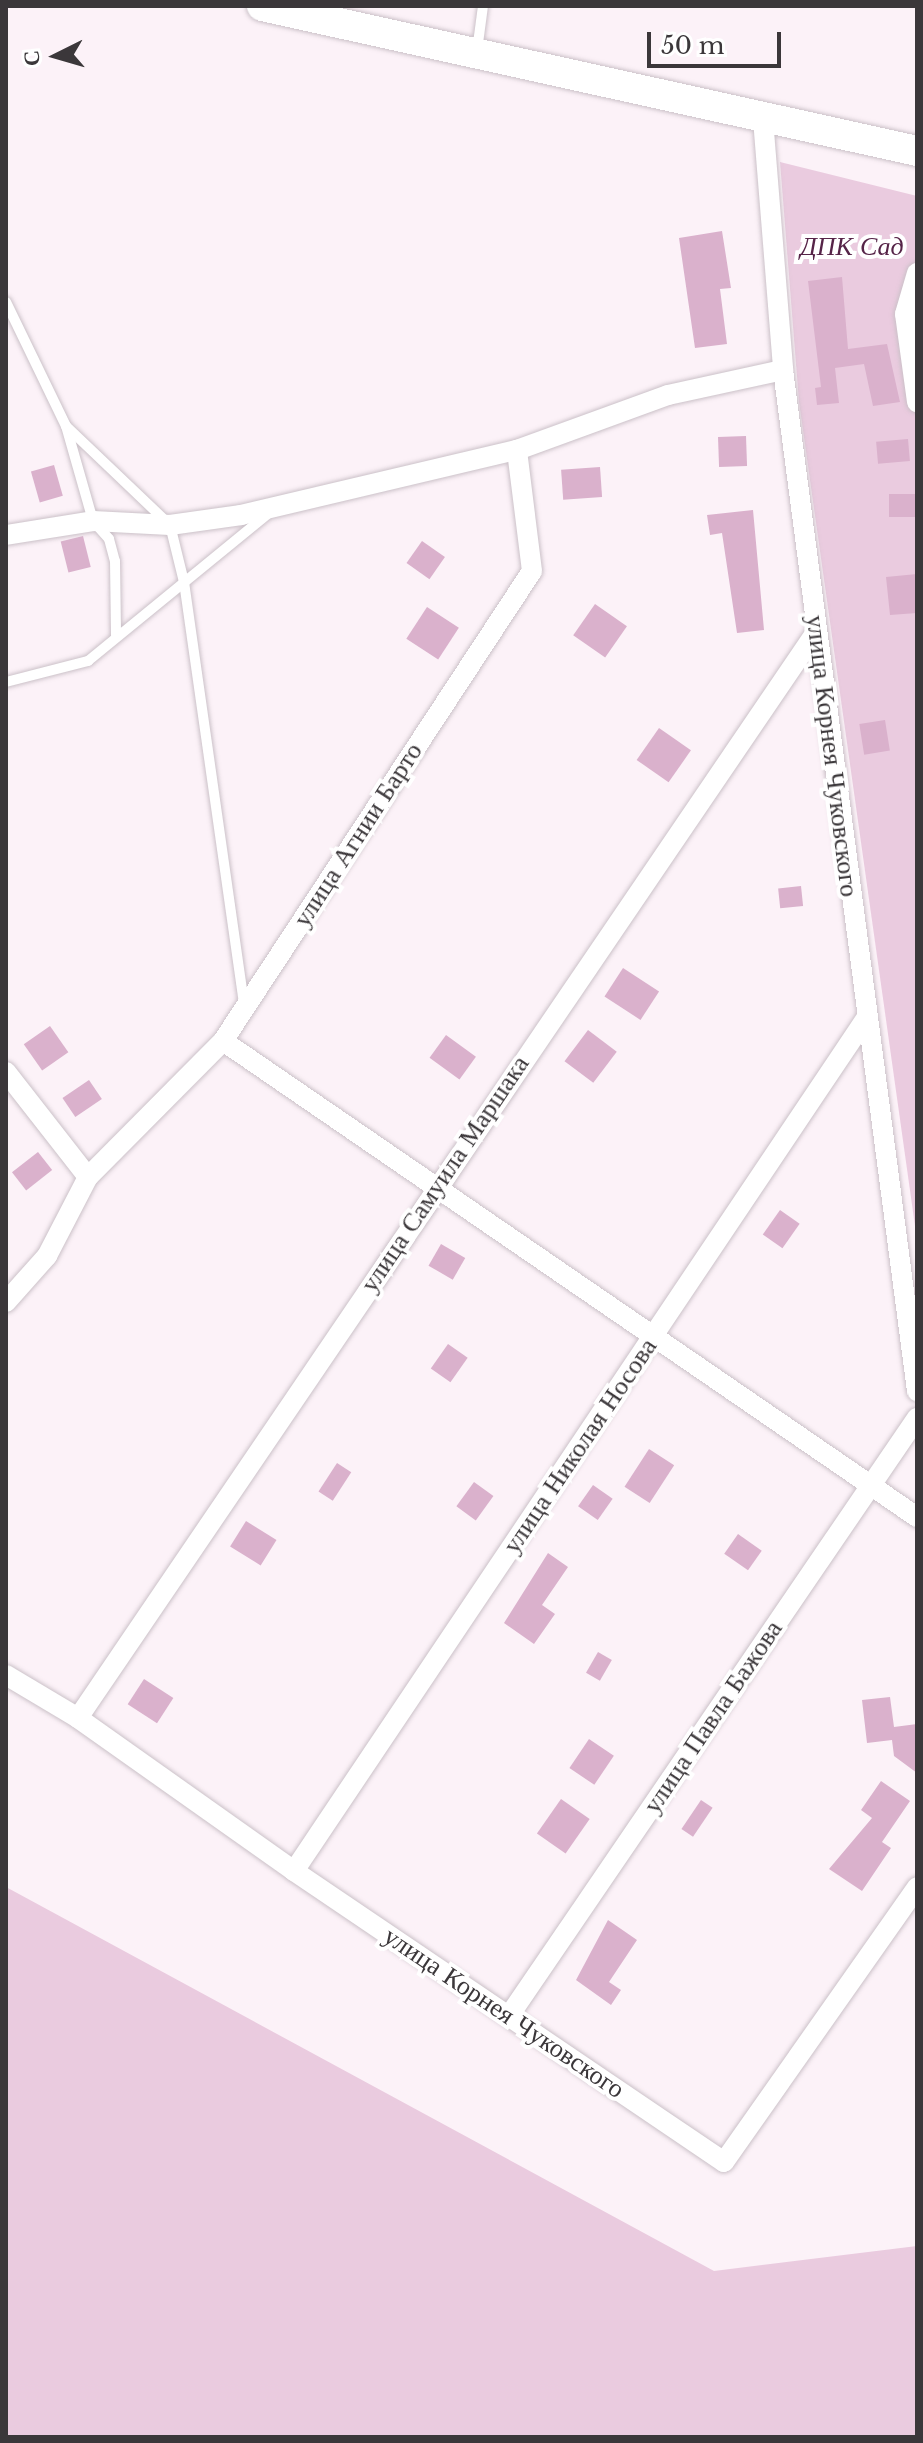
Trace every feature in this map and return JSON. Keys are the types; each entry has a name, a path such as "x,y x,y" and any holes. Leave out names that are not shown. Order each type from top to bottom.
{"street":[{"path":"262,6 476,57 917,151"},
{"name":"улица Корнея Чуковского","path":"763,119 783,370 865,1020 917,1391"},
{"path":"917,273 905,314 917,402"},
{"path":"6,535 93,521 170,525 277,507 517,450 668,395 783,370"},
{"name":"улица Агнии Барто","path":"6,1302 47,1256 88,1177 223,1041 532,571 517,450"},
{"name":"улица Самуила Маршака","path":"78,1718 435,1187 816,632"},
{"name":"улица Николая Носова","path":"294,1871 865,1020"},
{"path":"223,1041 917,1517"},
{"path":"6,1072 88,1177"},
{"name":"улица Павла Бажова","path":"509,2016 917,1418"},
{"name":"улица Корнея Чуковского","path":"6,1675 78,1718 294,1871 724,2162 917,1887"}],"lane":[{"path":"476,57 483,6"},
{"path":"6,302 66,426 93,521 109,539 115,561 116,637"},
{"path":"66,426 170,525 184,582 245,1007"},
{"path":"6,682 88,661 277,507"}],"green space":[{"name":"ДПК Сад","path":"780,162 917,196 917,1240 799,402"},
{"path":"6,1887 714,2271 917,2246 917,2437 6,2437"}],"building":[{"path":"722,231 731,288 720,289 727,344 695,348 679,238"},
{"path":"842,277 848,349 887,344 900,402 873,406 864,364 835,368 839,403 817,405 815,388 821,387 808,281"},
{"path":"746,436 747,466 719,467 718,437"},
{"path":"908,439 910,461 878,464 876,442"},
{"path":"54,465 63,496 40,502 31,472"},
{"path":"600,467 602,497 563,500 561,470"},
{"path":"889,494 917,494 917,517 889,517"},
{"path":"753,510 764,630 737,633 722,533 710,535 707,515"},
{"path":"83,536 91,567 68,573 61,542"},
{"path":"422,541 445,557 429,579 407,563"},
{"path":"917,574 917,613 890,615 886,577"},
{"path":"595,604 627,626 605,657 573,635"},
{"path":"427,607 459,628 438,660 406,639"},
{"path":"885,720 890,751 864,755 859,724"},
{"path":"659,728 691,750 669,782 637,760"},
{"path":"801,886 803,906 780,908 778,888"},
{"path":"623,968 659,991 641,1020 604,997"},
{"path":"50,1026 68,1052 42,1071 24,1044"},
{"path":"588,1030 617,1052 593,1083 565,1061"},
{"path":"446,1035 476,1057 459,1079 430,1058"},
{"path":"89,1080 102,1099 75,1117 62,1098"},
{"path":"38,1152 52,1170 26,1190 12,1172"},
{"path":"780,1210 800,1224 782,1248 763,1235"},
{"path":"441,1244 465,1258 453,1280 428,1266"},
{"path":"448,1344 468,1358 450,1382 431,1369"},
{"path":"649,1449 674,1465 650,1503 624,1487"},
{"path":"337,1463 351,1472 333,1501 318,1492"},
{"path":"474,1482 493,1496 476,1520 456,1506"},
{"path":"593,1485 613,1499 598,1520 578,1506"},
{"path":"246,1521 277,1540 261,1566 230,1546"},
{"path":"738,1534 762,1551 748,1570 724,1554"},
{"path":"548,1553 568,1567 542,1605 555,1614 534,1644 504,1623"},
{"path":"598,1652 612,1660 600,1681 586,1673"},
{"path":"144,1679 173,1698 157,1723 128,1704"},
{"path":"890,1697 894,1727 917,1724 917,1773 894,1756 892,1740 867,1743 862,1700"},
{"path":"589,1739 614,1756 594,1785 569,1768"},
{"path":"881,1781 910,1801 882,1842 891,1848 862,1891 829,1869 872,1818 861,1810"},
{"path":"561,1799 590,1819 566,1853 537,1833"},
{"path":"701,1800 713,1808 693,1837 681,1829"},
{"path":"608,1920 637,1940 609,1982 621,1990 611,2005 576,1980"}]}
